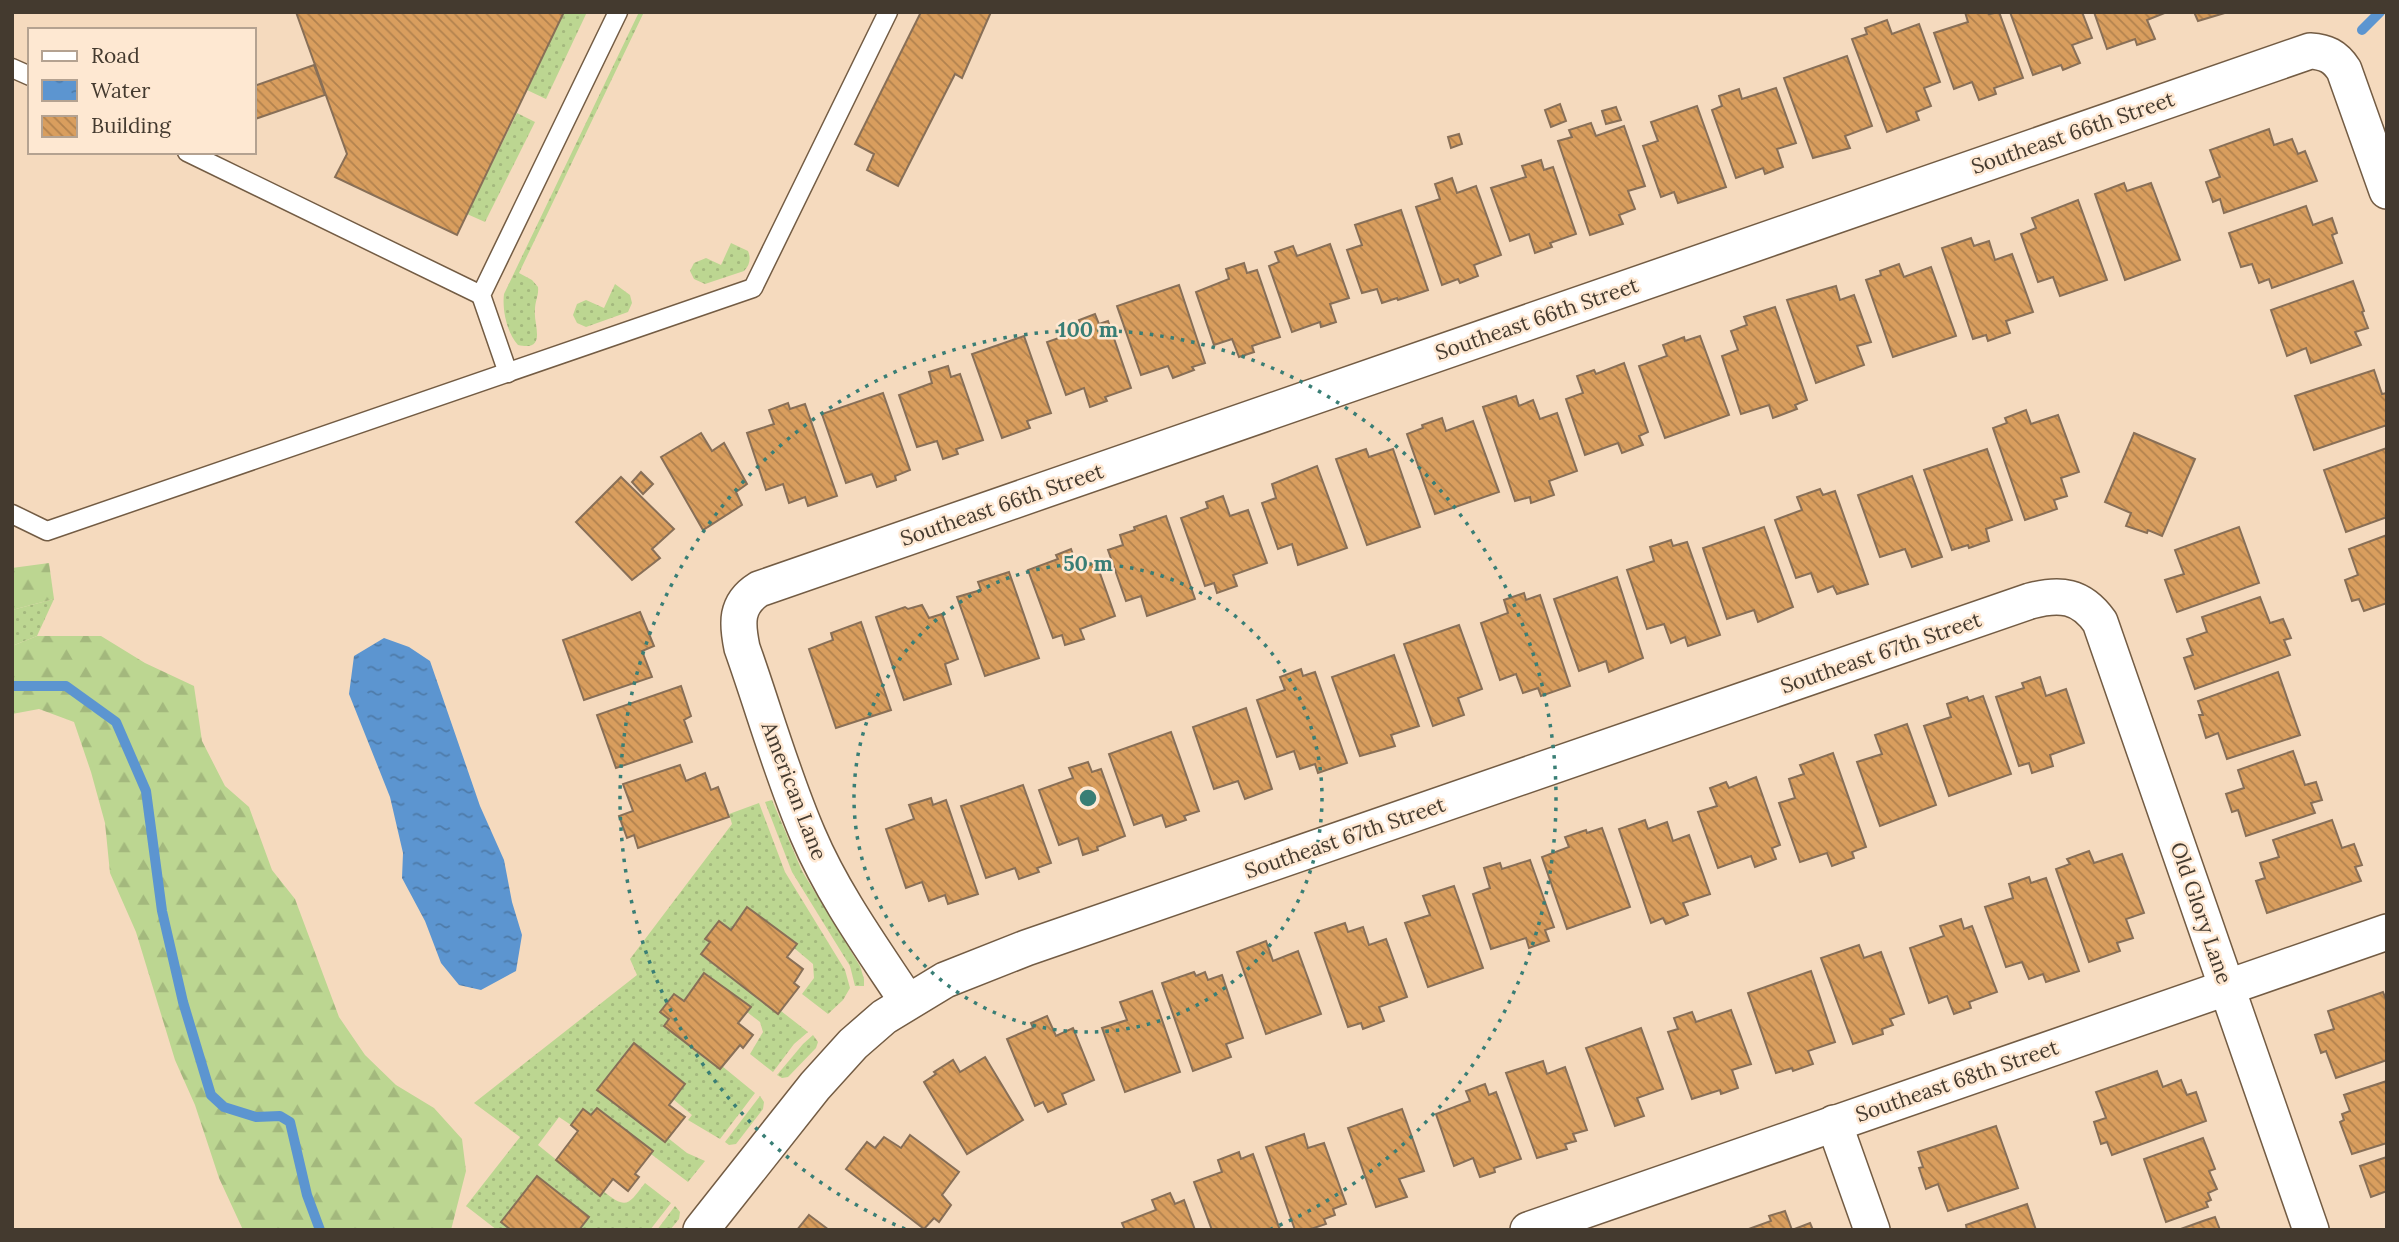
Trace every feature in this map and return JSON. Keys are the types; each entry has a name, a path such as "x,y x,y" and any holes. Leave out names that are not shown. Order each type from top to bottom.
{"street":[{"name":"Southeast 66th Street","path":"742,605 753,593 772,584 2310,51 2324,52 2337,59 2347,77 2387,191"},
{"name":"Southeast 67th Street","path":"701,1230 815,1086 853,1044 884,1017 944,980 1016,951 2030,601 2060,596 2080,603"},
{"name":"Old Glory Lane","path":"2080,603 2091,610 2104,632 2311,1230"},
{"name":"American Lane","path":"742,605 738,622 742,648 808,838 832,883 907,1001"},
{"name":"Southeast 68th Street","path":"1528,1230 2387,932"},
{"path":"1834,1123 1872,1230"}],"lane":[{"path":"508,373 481,295 618,12"},
{"path":"12,514 47,531 753,288 888,12"},
{"path":"12,68 28,75"},
{"path":"191,154 481,295"}],"green space":[{"path":"564,12 587,12 546,99 527,90"},
{"path":"639,12 644,12 519,273 532,280 538,290 535,310 536,341 527,346 518,345 506,321 504,294"},
{"path":"517,113 535,122 485,222 467,214"},
{"path":"731,243 748,251 748,266 744,271 705,284 694,279 690,271 694,263 706,258 721,265"},
{"path":"615,284 630,295 632,303 628,312 586,327 577,323 573,315 577,304 586,300 604,308"},
{"path":"49,563 54,599 12,610 12,568"},
{"path":"54,599 37,636 12,646 12,610"},
{"path":"37,636 101,636 145,663 194,686 202,741 225,786 249,807 272,870 295,899 339,1017 365,1055 396,1085 434,1108 462,1139 466,1171 451,1230 243,1230 219,1178 195,1105 175,1060 136,932 110,873 105,823 74,722 39,709 12,714 12,646"},
{"path":"772,800 802,871 860,966 864,986 855,986 850,966 792,872 765,802"},
{"path":"759,803 785,872 845,970 850,988 843,1000 828,1014 802,994 814,978 813,964 747,908 731,930 719,921 706,939 710,942 701,955 778,1014 781,1011 808,1032 794,1044 773,1072 750,1054 763,1032 760,1022 747,1012 750,1007 705,973 684,1001 674,994 660,1012 669,1019 664,1026 720,1069 722,1066 755,1093 720,1139 688,1120 692,1115 673,1099 685,1083 634,1044 597,1090 664,1142 668,1138 687,1153 705,1161 688,1182 597,1108 591,1115 582,1109 571,1125 559,1117 538,1145 600,1195 603,1191 622,1203 631,1200 645,1183 671,1203 650,1230 579,1230 589,1217 501,1222 509,1228 497,1230 466,1206 520,1137 474,1103 637,975 630,959 732,824 729,814"},
{"path":"813,1035 818,1042 816,1048 788,1077 777,1075 803,1044"},
{"path":"760,1096 764,1102 763,1109 736,1144 729,1145 725,1142"},
{"path":"675,1206 680,1212 679,1219 670,1230 657,1230"}],"water":[{"path":"384,638 409,647 430,661 480,806 504,860 522,935 516,971 481,990 459,985 441,963 425,921 402,878 403,853 390,797 349,694 354,656"}],"building":[{"path":"296,12 564,12 457,235 335,177 347,154"},
{"path":"921,12 991,12 962,78 955,74 898,186 867,170 874,154 855,144"},
{"path":"1965,12 1999,12 2023,78 1994,88 1996,94 1979,100 1972,82 1954,89 1934,33 1968,22"},
{"path":"2010,12 2082,12 2092,38 2072,45 2080,63 2063,70 2061,65 2033,75"},
{"path":"2094,12 2167,12 2147,20 2155,39 2137,45 2135,39 2107,49"},
{"path":"2194,12 2228,12 2198,21"},
{"path":"1887,20 1892,34 1919,24 1940,82 1924,88 1931,106 1916,112 1919,120 1887,132 1852,39 1867,34 1865,28"},
{"path":"1847,56 1872,126 1845,136 1850,148 1813,158 1784,78"},
{"path":"314,65 325,95 256,119 256,85"},
{"path":"1776,88 1796,143 1777,149 1783,167 1765,174 1763,168 1736,178 1712,110 1722,106 1719,96 1739,89 1742,99"},
{"path":"1560,104 1566,121 1551,127 1545,110"},
{"path":"1697,106 1726,187 1678,203 1674,192 1661,197 1643,146 1658,141 1651,122"},
{"path":"1616,107 1621,120 1606,124 1602,111"},
{"path":"1591,123 1596,136 1624,126 1645,186 1628,191 1635,209 1619,215 1623,224 1590,235 1558,141 1572,137 1569,130"},
{"path":"2269,129 2274,145 2292,139 2298,154 2305,151 2317,181 2224,213 2220,199 2213,202 2206,182 2220,177 2210,150"},
{"path":"1459,134 1462,144 1451,148 1448,137"},
{"path":"1541,160 1544,170 1553,167 1576,234 1550,243 1552,247 1535,253 1529,234 1510,241 1491,188 1526,177 1522,166"},
{"path":"1452,178 1457,193 1476,186 1501,255 1474,265 1478,276 1460,283 1458,279 1442,285 1416,207 1440,199 1435,184"},
{"path":"2124,183 2127,191 2151,183 2180,260 2125,280 2095,194"},
{"path":"2078,200 2107,280 2060,296 2053,277 2038,282 2021,234 2036,228 2032,218"},
{"path":"2306,206 2313,225 2332,218 2337,233 2332,235 2342,263 2272,288 2269,279 2259,283 2252,264 2241,267 2229,233"},
{"path":"1401,210 1428,290 1382,303 1377,289 1362,293 1347,250 1362,245 1355,225"},
{"path":"1971,238 1974,246 1989,241 1995,260 2012,254 2033,312 2006,321 2010,333 1988,341 1986,335 1973,339 1942,248"},
{"path":"1330,244 1349,298 1330,304 1336,322 1321,327 1320,322 1292,332 1269,266 1279,262 1275,252 1293,246 1297,256"},
{"path":"1244,263 1247,273 1257,270 1280,337 1252,346 1254,352 1239,357 1232,339 1214,345 1196,292 1229,279 1226,269"},
{"path":"1899,264 1904,277 1931,267 1956,336 1893,357 1866,280"},
{"path":"2353,281 2368,328 2355,332 2361,345 2311,363 2306,348 2287,356 2271,310"},
{"path":"1179,285 1205,363 1173,378 1168,366 1141,375 1117,306"},
{"path":"1836,286 1840,300 1854,295 1871,342 1857,346 1864,365 1816,383 1787,300"},
{"path":"1775,307 1807,400 1795,405 1797,409 1773,418 1769,405 1741,414 1722,356 1738,350 1731,331 1747,325 1744,317"},
{"path":"1095,314 1099,324 1108,321 1131,388 1105,397 1107,401 1090,407 1084,388 1066,395 1047,342 1082,330 1079,320"},
{"path":"1024,336 1051,413 1027,421 1030,428 1002,438 972,354"},
{"path":"1700,336 1729,415 1665,438 1639,366 1667,356 1663,345 1684,337 1685,341"},
{"path":"1624,363 1648,432 1639,436 1643,445 1622,453 1618,443 1585,455 1566,399 1583,393 1577,376 1594,370 1596,374"},
{"path":"948,366 951,377 960,374 983,440 956,449 958,454 943,459 937,441 917,447 899,395 932,383 929,372"},
{"path":"2374,370 2382,394 2387,393 2387,425 2314,450 2295,396"},
{"path":"883,393 910,470 895,476 896,480 877,487 872,474 846,483 822,414"},
{"path":"1516,396 1519,406 1533,400 1540,419 1557,413 1577,471 1549,481 1554,495 1531,503 1530,497 1515,501 1483,407"},
{"path":"788,403 790,409 805,404 837,496 808,506 805,497 789,503 783,484 766,490 747,433 774,424 769,410"},
{"path":"2026,410 2031,424 2058,415 2079,472 2061,478 2067,496 2054,500 2057,509 2025,520 1993,428 2007,423 2005,418"},
{"path":"1442,418 1446,431 1473,421 1499,492 1435,514 1407,434"},
{"path":"701,433 712,451 724,443 747,484 736,492 742,505 703,530 661,457"},
{"path":"2134,433 2195,459 2162,536 2126,526 2131,513 2105,502"},
{"path":"2387,448 2387,517 2346,532 2324,470"},
{"path":"1366,449 1369,457 1393,449 1420,527 1367,545 1336,459"},
{"path":"1987,449 2012,520 1986,529 1989,541 1952,550 1924,470"},
{"path":"1317,466 1347,548 1298,565 1292,544 1278,549 1262,503 1276,498 1272,484"},
{"path":"641,472 653,484 643,494 632,482"},
{"path":"1912,476 1942,557 1912,567 1905,549 1880,557 1858,495"},
{"path":"621,477 674,529 652,549 660,558 632,580 576,522"},
{"path":"1820,489 1823,495 1835,491 1868,584 1837,594 1833,586 1818,592 1811,573 1796,578 1775,520 1802,510 1797,497"},
{"path":"1223,496 1230,516 1248,510 1267,563 1233,575 1237,586 1217,593 1214,583 1205,586 1181,518 1208,508 1206,502"},
{"path":"1166,516 1195,599 1147,616 1141,596 1126,601 1108,550 1123,545 1120,535"},
{"path":"1764,527 1793,607 1758,622 1754,610 1727,619 1703,548"},
{"path":"2239,527 2259,583 2177,612 2165,580 2184,574 2175,550"},
{"path":"2387,535 2387,603 2364,611 2359,599 2352,601 2345,580 2358,575 2349,549"},
{"path":"1671,540 1673,546 1687,542 1720,635 1688,646 1685,637 1671,643 1664,624 1647,629 1627,570 1654,561 1650,547"},
{"path":"1071,549 1078,569 1096,562 1115,616 1080,629 1084,639 1065,645 1062,635 1053,638 1028,570 1058,559 1056,555"},
{"path":"1009,572 1039,658 985,676 957,597 981,590 978,582"},
{"path":"1617,577 1643,658 1609,672 1606,661 1579,671 1554,599"},
{"path":"1524,593 1526,600 1540,595 1570,686 1541,696 1538,688 1523,693 1516,674 1500,680 1481,623 1508,613 1504,600"},
{"path":"2260,597 2270,623 2283,619 2291,638 2284,640 2290,655 2195,689 2184,658 2193,655 2187,639 2207,632 2202,617"},
{"path":"922,605 929,618 942,614 958,659 945,664 951,684 904,700 876,617 905,607 908,609"},
{"path":"640,612 654,646 642,651 652,677 584,700 563,640"},
{"path":"861,622 891,710 836,728 809,649 833,640 831,633"},
{"path":"1459,625 1482,689 1458,698 1464,715 1433,726 1404,644"},
{"path":"1394,655 1419,726 1391,735 1395,746 1360,756 1332,677"},
{"path":"1301,669 1303,676 1315,672 1347,763 1318,773 1315,764 1300,769 1294,751 1277,757 1257,700 1285,690 1280,677"},
{"path":"2278,672 2300,735 2227,759 2218,733 2206,738 2198,701"},
{"path":"2040,677 2046,696 2066,689 2084,743 2050,755 2053,766 2032,773 2029,763 2019,766 1996,697 2024,688 2022,683"},
{"path":"681,686 691,716 684,720 692,742 616,768 597,715"},
{"path":"1983,696 2011,774 1949,796 1924,726 1951,717 1947,704 1967,697 1969,701"},
{"path":"1246,708 1272,789 1245,799 1238,781 1214,789 1193,727"},
{"path":"1907,724 1936,805 1880,826 1857,762 1882,754 1875,735"},
{"path":"1171,732 1199,811 1184,816 1186,820 1166,827 1162,815 1134,825 1109,754"},
{"path":"2293,751 2305,785 2316,782 2322,800 2311,803 2315,813 2246,836 2238,810 2232,812 2226,794 2244,788 2238,770"},
{"path":"1833,753 1866,847 1852,852 1854,858 1832,866 1827,853 1800,862 1779,803 1795,798 1789,779 1804,774 1800,765"},
{"path":"1088,762 1092,772 1101,769 1125,836 1083,855 1078,838 1059,845 1039,790 1073,778 1069,768"},
{"path":"680,765 686,781 705,773 711,790 718,787 729,817 638,848 634,835 627,838 619,816 633,811 623,784"},
{"path":"1756,777 1780,845 1772,848 1776,859 1755,867 1751,856 1718,868 1698,812 1717,806 1710,788 1726,782 1729,788"},
{"path":"1023,785 1051,863 1037,868 1039,872 1019,879 1015,868 986,878 961,806"},
{"path":"931,798 933,805 946,800 978,894 948,904 945,895 929,901 922,882 906,888 886,829 914,819 909,805"},
{"path":"1645,820 1648,829 1667,822 1673,841 1689,835 1710,894 1683,903 1688,915 1666,924 1663,918 1651,923 1619,829"},
{"path":"2332,820 2342,848 2354,844 2362,865 2355,867 2361,881 2267,913 2256,881 2265,878 2260,863 2279,857 2273,840"},
{"path":"1602,828 1630,907 1567,929 1542,857 1569,847 1565,837"},
{"path":"2089,851 2094,863 2122,854 2144,913 2126,919 2133,938 2117,943 2120,951 2089,962 2056,869 2070,864 2067,859"},
{"path":"1530,860 1554,927 1545,930 1549,941 1529,948 1526,938 1491,949 1473,894 1490,888 1484,868 1500,863 1502,869"},
{"path":"2029,877 2031,883 2046,878 2079,971 2046,982 2043,974 2029,979 2022,962 2006,967 1985,907 2013,898 2009,884"},
{"path":"1454,886 1483,968 1428,987 1405,923 1430,915 1423,896"},
{"path":"747,907 797,944 787,957 803,969 794,983 799,987 778,1014 701,954 710,942 705,939 719,921 731,930"},
{"path":"1961,919 1964,929 1972,926 1997,992 1969,1002 1971,1008 1954,1014 1947,996 1929,1003 1910,948 1944,936 1940,926"},
{"path":"1345,923 1348,932 1363,927 1369,945 1386,939 1407,997 1379,1007 1384,1021 1363,1029 1361,1023 1348,1027 1315,933"},
{"path":"1266,941 1273,961 1298,951 1321,1014 1266,1034 1237,952"},
{"path":"1859,945 1864,958 1881,952 1904,1014 1890,1019 1893,1025 1882,1029 1883,1034 1853,1044 1821,958"},
{"path":"1811,971 1835,1042 1808,1051 1813,1064 1776,1073 1748,993"},
{"path":"1194,972 1196,976 1205,972 1208,980 1222,975 1243,1038 1226,1044 1231,1057 1193,1071 1162,983"},
{"path":"704,973 751,1007 738,1023 753,1035 743,1048 740,1045 720,1069 664,1026 669,1019 660,1012 674,994 684,1001"},
{"path":"1152,991 1180,1072 1125,1092 1102,1028 1127,1020 1120,1002"},
{"path":"2383,992 2387,1002 2387,1060 2336,1078 2326,1051 2321,1053 2315,1035 2334,1029 2328,1011"},
{"path":"1731,1010 1751,1064 1732,1070 1738,1088 1721,1094 1720,1090 1692,1099 1668,1032 1678,1029 1674,1018 1692,1012 1696,1022"},
{"path":"1047,1016 1056,1036 1073,1028 1094,1080 1062,1094 1066,1104 1048,1112 1043,1102 1035,1106 1007,1039 1033,1028 1031,1023"},
{"path":"1641,1028 1663,1089 1637,1098 1644,1116 1615,1126 1586,1048"},
{"path":"634,1043 685,1084 669,1105 685,1117 665,1142 597,1090"},
{"path":"985,1057 1023,1120 967,1154 924,1082 953,1060 960,1072"},
{"path":"1543,1061 1547,1074 1565,1067 1587,1130 1573,1134 1576,1141 1565,1144 1567,1149 1537,1158 1506,1073"},
{"path":"2157,1071 2163,1087 2181,1080 2187,1095 2196,1092 2206,1121 2112,1155 2107,1142 2101,1144 2094,1122 2106,1118 2096,1092"},
{"path":"2387,1081 2387,1143 2352,1154 2340,1122 2344,1120 2342,1114 2350,1111 2344,1095"},
{"path":"1485,1084 1489,1095 1496,1092 1521,1159 1494,1168 1495,1172 1480,1177 1473,1158 1454,1166 1436,1114 1470,1101 1466,1091"},
{"path":"597,1108 653,1151 635,1174 639,1177 628,1191 613,1179 600,1196 556,1160 578,1131 571,1125 583,1109 591,1115"},
{"path":"1402,1109 1424,1171 1399,1179 1407,1197 1376,1207 1348,1128"},
{"path":"1996,1126 2018,1188 1948,1211 1938,1184 1926,1189 1919,1168 1923,1167 1918,1152"},
{"path":"1304,1134 1308,1148 1324,1143 1346,1204 1333,1209 1335,1215 1324,1219 1326,1224 1308,1230 1295,1230 1266,1147"},
{"path":"910,1135 959,1172 942,1195 951,1205 939,1222 934,1218 924,1229 846,1169 867,1142 875,1148 884,1137 901,1148"},
{"path":"2203,1138 2215,1169 2209,1171 2217,1189 2208,1193 2211,1200 2206,1202 2208,1207 2166,1222 2144,1159"},
{"path":"1239,1152 1241,1159 1253,1154 1280,1230 1212,1230 1194,1182 1222,1172 1218,1160"},
{"path":"2387,1157 2387,1191 2371,1197 2360,1166"},
{"path":"537,1176 589,1217 579,1230 511,1230 501,1222"},
{"path":"1170,1193 1175,1204 1184,1200 1195,1230 1125,1230 1122,1223 1156,1210 1152,1200"},
{"path":"2027,1204 2036,1230 1967,1230 1966,1225"},
{"path":"1785,1211 1792,1230 1746,1230 1771,1221 1769,1216"},
{"path":"809,1215 829,1230 797,1230"},
{"path":"2215,1217 2220,1230 2178,1230 2203,1221"},
{"path":"1810,1223 1813,1230 1792,1230"}],"waterway":[{"path":"2362,30 2380,12"},
{"path":"12,686 66,686 116,722 146,791 162,911 183,1002 211,1095 224,1107 256,1117 280,1116 290,1122 307,1195 320,1230"}]}
